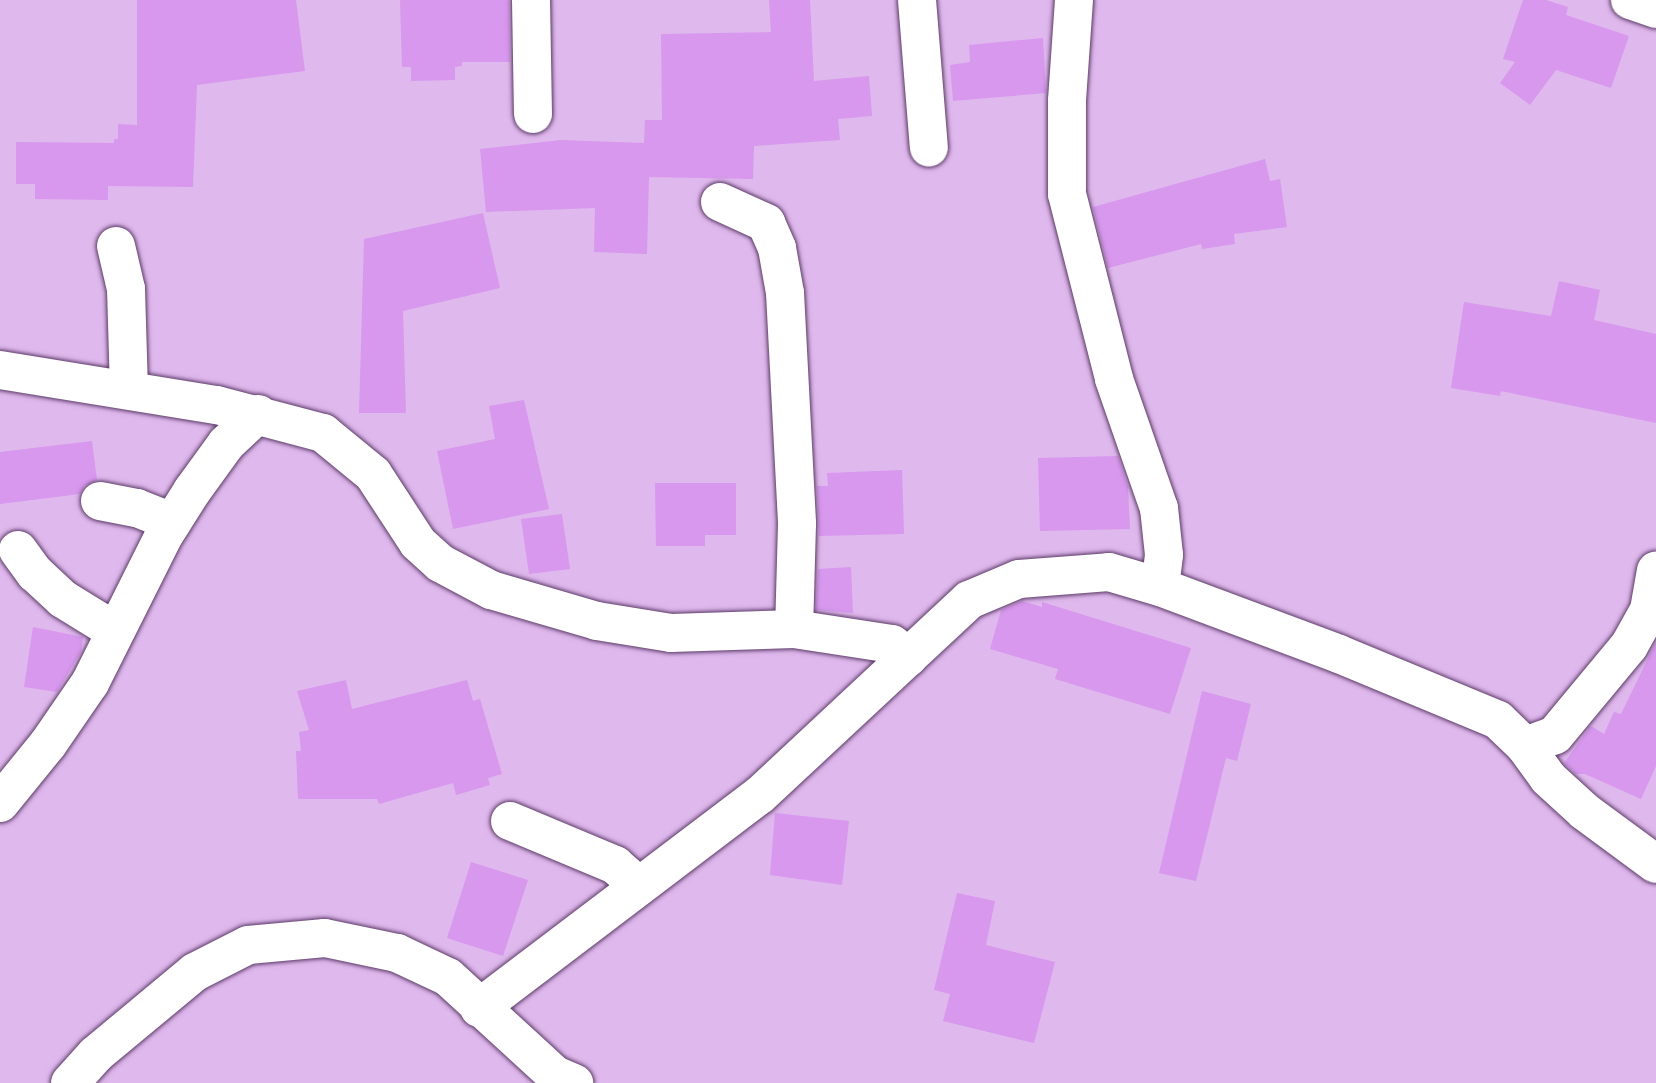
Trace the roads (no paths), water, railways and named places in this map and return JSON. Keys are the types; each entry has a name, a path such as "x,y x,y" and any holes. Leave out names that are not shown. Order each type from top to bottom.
{"street":[{"path":"531,0 533,114"},
{"path":"917,0 929,148"},
{"path":"1074,0 1067,101 1067,194 1114,379 1159,508 1164,555 1160,587"},
{"path":"1630,0 1656,9"},
{"path":"720,202 766,223 777,248 785,293 797,524 794,629"},
{"path":"116,246 126,289 129,390"},
{"path":"0,370 258,414 323,433 373,474 418,542 440,564 491,590 597,621 671,633 794,629 892,644 908,657"},
{"path":"0,803 48,744 90,683 172,522 226,444 258,414"},
{"path":"100,501 137,508 172,522"},
{"path":"18,551 35,573 63,599 115,631"},
{"path":"1525,746 1555,735 1629,646 1648,610 1656,571"},
{"path":"479,1008 760,794 969,600 1018,579 1110,572 1160,587 1339,654 1498,720 1525,746 1548,778 1584,811 1656,864"},
{"path":"510,821 615,865 639,886"},
{"path":"70,1083 95,1055 195,972 248,946 325,938 397,953 448,977 555,1075 574,1083"}]}
